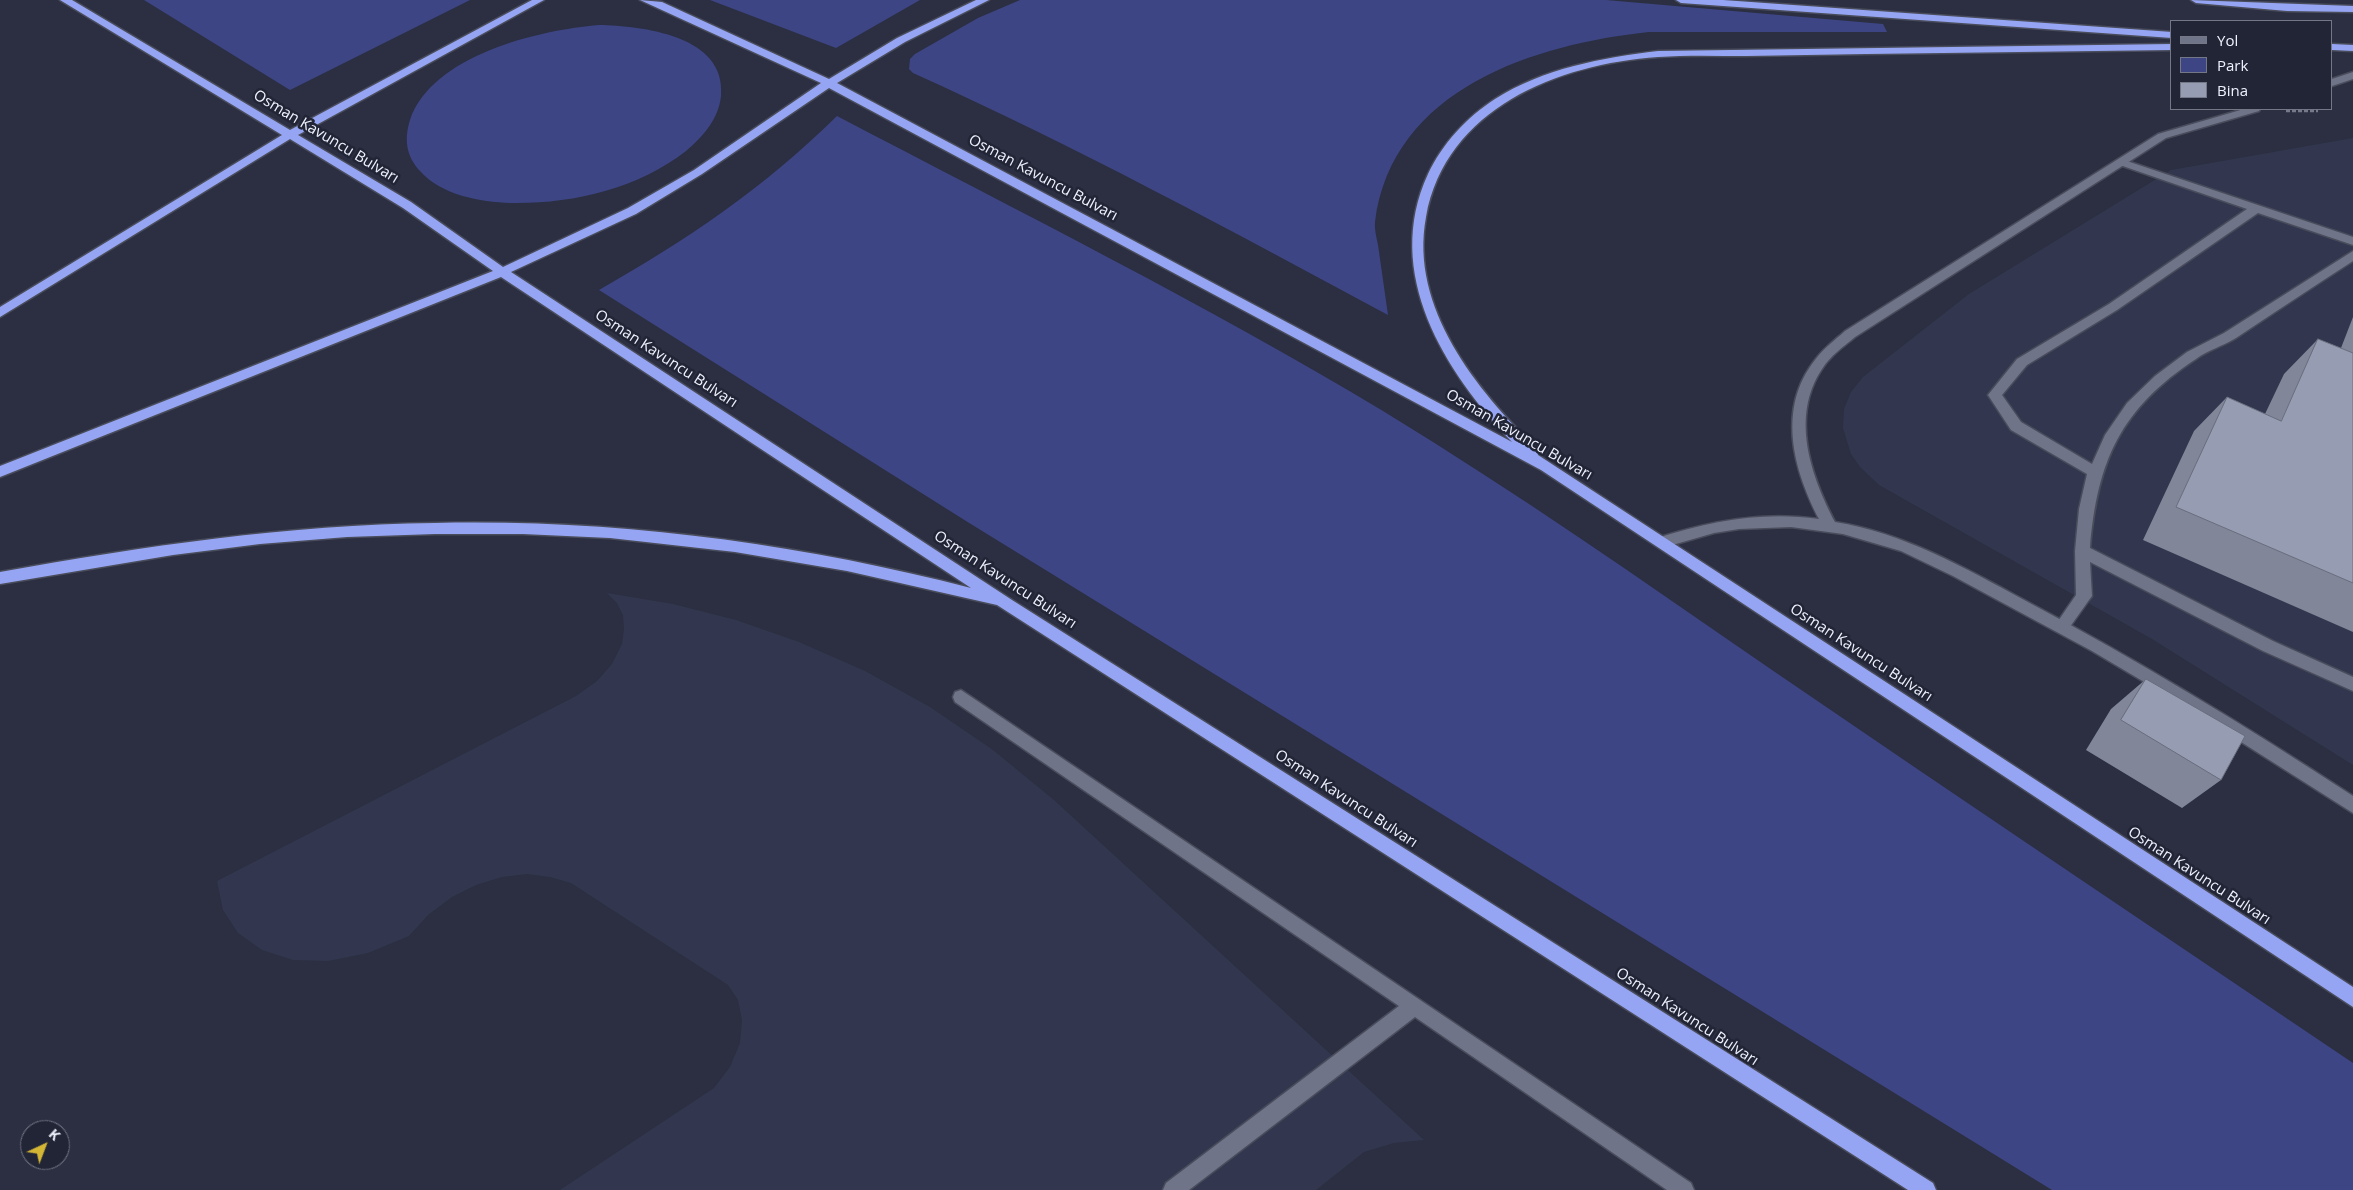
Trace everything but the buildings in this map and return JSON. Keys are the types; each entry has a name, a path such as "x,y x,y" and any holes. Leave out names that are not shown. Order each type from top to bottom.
{"highway":[{"name":"Osman Kavuncu Bulvarı","path":"65,0 407,205 502,272 1007,604 1926,1190"},
{"path":"0,313 289,136 539,0"},
{"name":"Osman Kavuncu Bulvarı","path":"645,0 658,4 829,83 1546,466 2353,998"},
{"path":"0,472 502,272 632,211 698,172 829,83 901,40 984,0"},
{"path":"1681,0 2170,36"},
{"path":"2196,0 2287,8 2353,9"},
{"path":"2333,46 2353,48"},
{"path":"1546,466 1494,414 1475,391 1450,353 1432,316 1422,282 1418,258 1418,219 1424,191 1435,165 1455,138 1489,108 1514,93 1567,71 1624,58 1658,54 2170,47"},
{"path":"0,578 155,551 262,539 374,531 484,528 590,532 696,541 772,551 904,576 1007,604"}],"street":[{"path":"2333,83 2353,75"},
{"path":"1830,526 1814,497 1803,468 1798,441 1799,416 1804,392 1814,370 1830,351 1850,334 2162,136 2252,110"},
{"path":"2122,162 2353,242"},
{"path":"2095,472 2016,426 1995,395 2022,362 2113,307 2257,208"},
{"path":"2062,627 2084,596 2082,551 2086,510 2095,472 2110,439 2132,406 2160,379 2192,355 2229,336 2353,255"},
{"path":"1662,542 1722,524 1791,521 1869,534 1910,548 2144,672 2259,743 2353,805"},
{"path":"2082,551 2268,646 2353,684"},
{"path":"961,696 1684,1190"},
{"path":"1173,1190 1415,1006"}],"path":[{"path":"2252,110 2324,111"}],"shaded area":[{"path":"2353,138 2353,765 2152,639 1879,485 1860,467 1851,454 1843,428 1844,409 1851,392 1863,377 1969,294 2171,170"},
{"path":"607,593 673,604 736,620 799,642 865,671 930,707 993,750 1054,800 1424,1140 1394,1143 1364,1152 1316,1190 560,1190 714,1088 730,1067 740,1043 742,1020 738,1000 728,985 571,883 550,877 527,874 502,877 476,885 452,897 428,915 409,936 368,953 328,961 293,960 262,950 238,933 223,910 217,881 576,696 597,681 612,664 622,644 624,629 623,615 617,603"}],"green space":[{"path":"144,0 470,0 290,90"},
{"path":"710,0 920,0 836,48"},
{"path":"1020,0 1606,0 1883,24 1887,32 1649,32 1605,38 1561,48 1517,62 1476,81 1439,106 1409,137 1387,176 1375,225 1388,315 1153,190 1034,130 913,73 909,69 910,59 915,54 978,18"},
{"path":"599,25 637,28 678,38 696,47 710,59 719,75 720,104 709,126 686,151 647,175 603,192 557,201 534,203 487,201 462,196 439,186 415,165 409,153 407,141 410,120 422,97 440,78 490,50 519,40 547,33"},
{"path":"837,116 1043,223 1248,333 1433,442 1579,538 2353,1063 2353,1190 2052,1190 966,521 599,290 694,232 753,190"}]}
